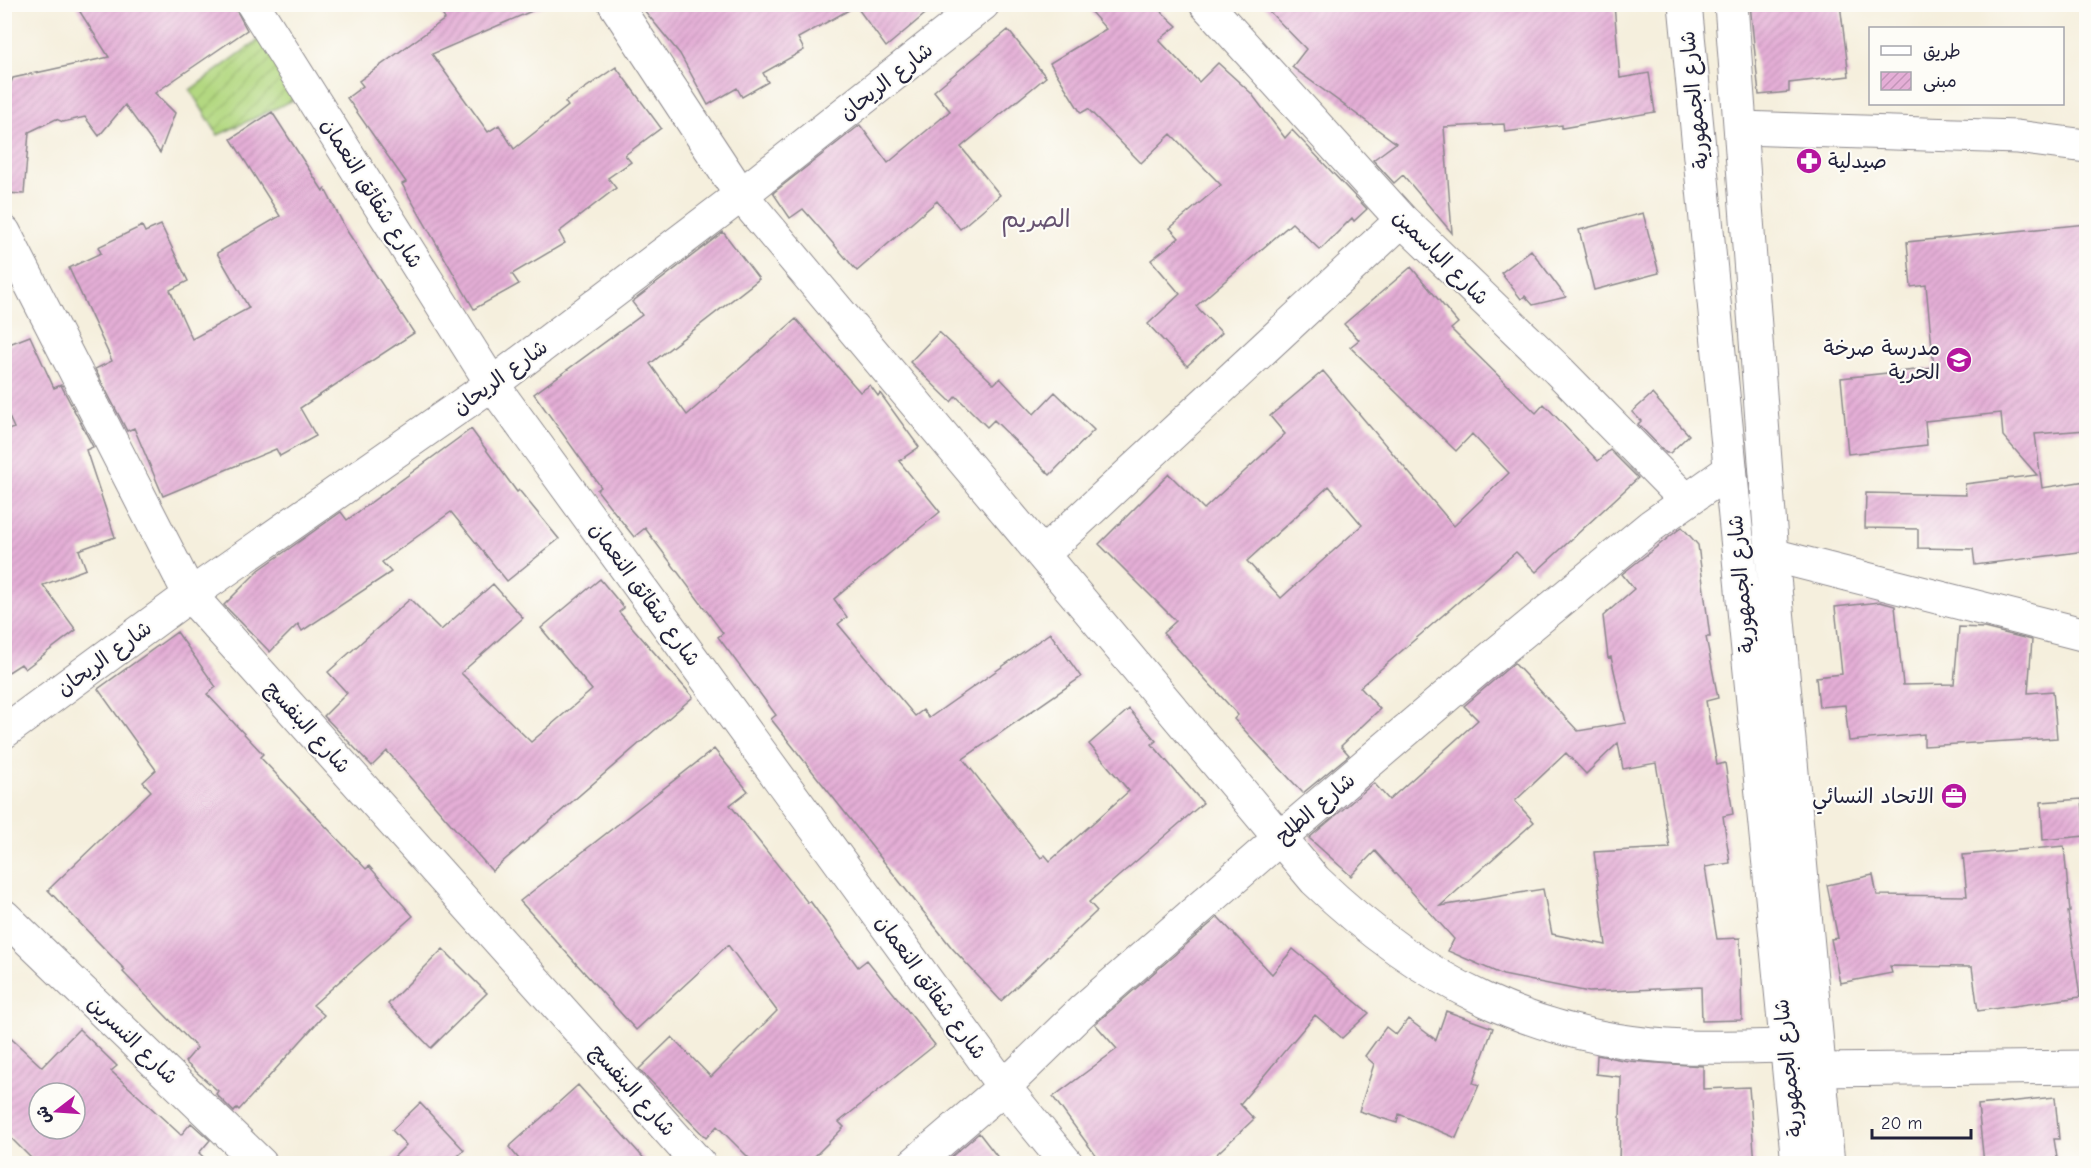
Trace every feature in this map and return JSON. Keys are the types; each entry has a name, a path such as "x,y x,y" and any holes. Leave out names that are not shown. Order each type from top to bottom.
{"street":[{"name":"شارع شقائق النعمان","path":"253,4 492,384 1004,1087 1067,1164"},
{"path":"615,4 741,195 1315,880 1353,917 1397,951 1428,971 1498,1007 1587,1035 1635,1043 1684,1047 1785,1046"},
{"name":"شارع الريحان","path":"4,732 190,595 492,384 741,195 983,4"},
{"name":"شارع الياسمين","path":"1206,4 1402,220 1558,370 1686,500"},
{"name":"شارع الجمهورية","path":"1685,4 1798,1164"},
{"name":"شارع الجمهورية","path":"1731,4 1772,555 1828,1164"},
{"path":"1741,128 2017,137 2086,146"},
{"path":"1043,554 1402,220"},
{"name":"شارع البنفسج","path":"4,232 190,595 699,1164"},
{"name":"شارع الطلح","path":"914,1164 1004,1087 1082,1011 1484,664 1651,526 1730,470"},
{"path":"1772,555 2086,635"},
{"name":"شارع النسرين","path":"4,916 261,1164"},
{"path":"1818,1070 2086,1067"}],"green space":[{"path":"261,38 300,97 218,135 190,90"}],"building":[{"path":"75,4 233,4 247,30 155,93 175,113 160,153 125,105 99,136 85,117 63,122 56,119 29,132 24,194 4,193 4,90 9,87 13,78 109,57"},
{"path":"436,4 548,4 432,54 488,132 499,125 514,149 568,106 565,102 616,67 661,128 625,155 631,162 608,178 616,188 559,232 565,243 512,274 519,284 474,309 402,184 406,182 347,98 363,86 359,81 445,19"},
{"path":"639,4 937,4 886,47 856,6 798,38 804,50 763,73 768,82 742,97 737,88 708,105 680,54"},
{"path":"1084,4 1153,4 1177,26 1159,40 1199,82 1218,63 1251,93 1285,138 1292,130 1367,209 1354,221 1352,218 1320,250 1292,223 1196,306 1222,333 1187,366 1148,324 1180,294 1151,260 1179,238 1170,228 1221,185 1171,134 1141,163 1088,109 1081,113 1050,63 1106,29"},
{"path":"1262,4 1614,4 1620,78 1649,73 1655,112 1562,128 1562,125 1505,132 1504,124 1444,127 1452,233 1403,175 1394,183 1373,160 1396,143 1292,67 1306,49"},
{"path":"1750,4 1840,4 1849,76 1789,83 1789,92 1759,95"},
{"path":"1008,30 1046,77 961,147 1000,195 960,229 937,201 857,271 803,209 790,218 773,193 860,125 888,163 950,111 934,91"},
{"path":"272,112 323,191 325,189 347,231 414,333 300,408 316,436 280,456 276,449 163,496 134,428 127,431 95,369 112,361 69,268 101,253 98,247 142,226 145,232 161,225 188,281 170,290 192,339 249,308 217,253 280,216 231,139"},
{"path":"1643,213 1659,273 1594,290 1579,230"},
{"path":"2086,224 2086,430 2035,434 2042,488 2086,481 2086,551 1975,565 1973,549 1918,548 1918,529 1865,528 1866,493 1966,495 1965,484 2037,475 2003,436 2001,413 1925,421 1927,445 1848,454 1841,378 1934,368 1926,285 1911,287 1907,242"},
{"path":"723,232 759,279 650,364 687,415 796,319 860,392 870,385 878,396 880,393 919,447 899,461 940,512 834,599 847,617 838,624 915,716 923,710 929,718 1050,633 1081,677 963,759 1041,858 1045,855 1050,861 1129,791 1089,744 1129,709 1156,741 1152,744 1203,803 1089,902 1097,911 1001,1001 952,948 771,719 776,715 718,637 723,633 645,528 634,537 597,490 601,487 534,394 642,315 632,302"},
{"path":"1531,250 1566,297 1533,305 1525,296 1521,299 1501,273"},
{"path":"1411,267 1458,323 1451,329 1536,413 1544,404 1598,461 1610,450 1638,478 1536,572 1516,552 1360,687 1380,709 1341,746 1349,755 1303,793 1234,719 1238,715 1163,633 1176,621 1099,544 1169,474 1204,509 1285,434 1270,416 1323,371 1454,526 1509,473 1472,434 1456,451 1350,347 1359,340 1344,324","holes":["1329,486 1362,525 1281,598 1247,561"]},
{"path":"939,332 994,384 1000,378 1034,414 1055,392 1094,430 1050,475 994,420 987,427 956,396 951,402 910,362"},
{"path":"30,336 54,388 61,385 93,447 86,450 115,537 79,550 86,569 43,585 76,630 25,669 21,664 4,675 4,431 14,428 4,406 4,346"},
{"path":"1652,394 1689,435 1670,453 1666,453 1638,424 1641,421 1632,412"},
{"path":"471,429 517,492 519,490 559,539 507,581 451,512 382,562 391,572 302,631 298,624 270,652 224,605 259,570 341,512 347,520"},
{"path":"1682,527 1698,545 1710,637 1706,637 1718,698 1706,701 1717,765 1725,763 1733,814 1723,816 1730,863 1705,867 1717,939 1740,938 1742,1020 1702,1021 1701,987 1589,992 1503,975 1448,951 1454,939 1375,851 1351,876 1309,838 1374,783 1389,800 1478,720 1464,706 1514,663 1578,731 1626,723 1611,657 1608,658 1603,616 1634,589 1622,574","holes":["1618,743 1623,769 1656,763 1670,848 1594,852 1606,945 1552,934 1543,889 1440,906 1534,822 1515,801 1566,753 1586,774"]},
{"path":"600,579 624,608 619,612 693,697 492,871 387,751 372,766 324,716 347,693 328,672 410,599 441,630 493,584 523,618 461,673 531,742 592,690 541,628"},
{"path":"1880,602 1895,606 1903,685 1954,684 1959,627 1984,628 2032,640 2028,693 2053,691 2057,738 1924,746 1924,734 1849,741 1845,705 1819,707 1816,677 1842,674 1835,607"},
{"path":"177,632 216,687 207,694 263,754 260,757 366,869 369,866 413,916 313,1005 324,1015 239,1110 237,1108 234,1112 216,1094 218,1091 185,1062 197,1048 48,890 151,791 143,782 156,770 98,689"},
{"path":"714,749 748,791 730,805 808,903 810,901 858,967 867,960 935,1045 839,1122 844,1127 807,1164 755,1164 717,1126 706,1138 639,1069 672,1037 711,1077 777,1011 728,945 636,1030 520,901"},
{"path":"2082,799 2085,836 2043,840 2041,802"},
{"path":"2064,846 2070,912 2068,912 2080,997 1978,1011 1972,967 1890,966 1892,973 1840,983 1831,939 1838,938 1827,885 1873,875 1877,895 1967,896 1963,855"},
{"path":"1218,917 1272,974 1293,949 1369,1013 1342,1038 1315,1015 1240,1104 1254,1119 1206,1164 1102,1164 1053,1097 1117,1049 1095,1024"},
{"path":"443,949 487,993 431,1048 388,1004"},
{"path":"1446,1011 1493,1028 1473,1083 1479,1085 1456,1138 1399,1114 1397,1123 1359,1111 1374,1064 1365,1056 1386,1027 1396,1035 1408,1019 1436,1040"},
{"path":"79,1029 117,1066 111,1071 181,1135 191,1123 210,1140 199,1153 211,1164 37,1164 4,1130 4,1032 42,1067"},
{"path":"1597,1055 1628,1061 1703,1066 1703,1089 1749,1087 1755,1164 1619,1164 1621,1077 1596,1074"},
{"path":"578,1085 649,1164 523,1164 509,1147"},
{"path":"2055,1097 2059,1139 2054,1139 2058,1164 1984,1164 1978,1105"},
{"path":"420,1103 464,1150 450,1164 387,1164 406,1145 392,1130"},
{"path":"979,1133 1003,1164 943,1164"}],"place":[{"name":"صيدلية","path":"1809,161"},
{"name":"مدرسة صرخة الحرية","path":"1959,360"},
{"name":"الاتحاد النسائي","path":"1954,796"}],"district":[{"name":"الصريم","path":"1036,219"}]}
